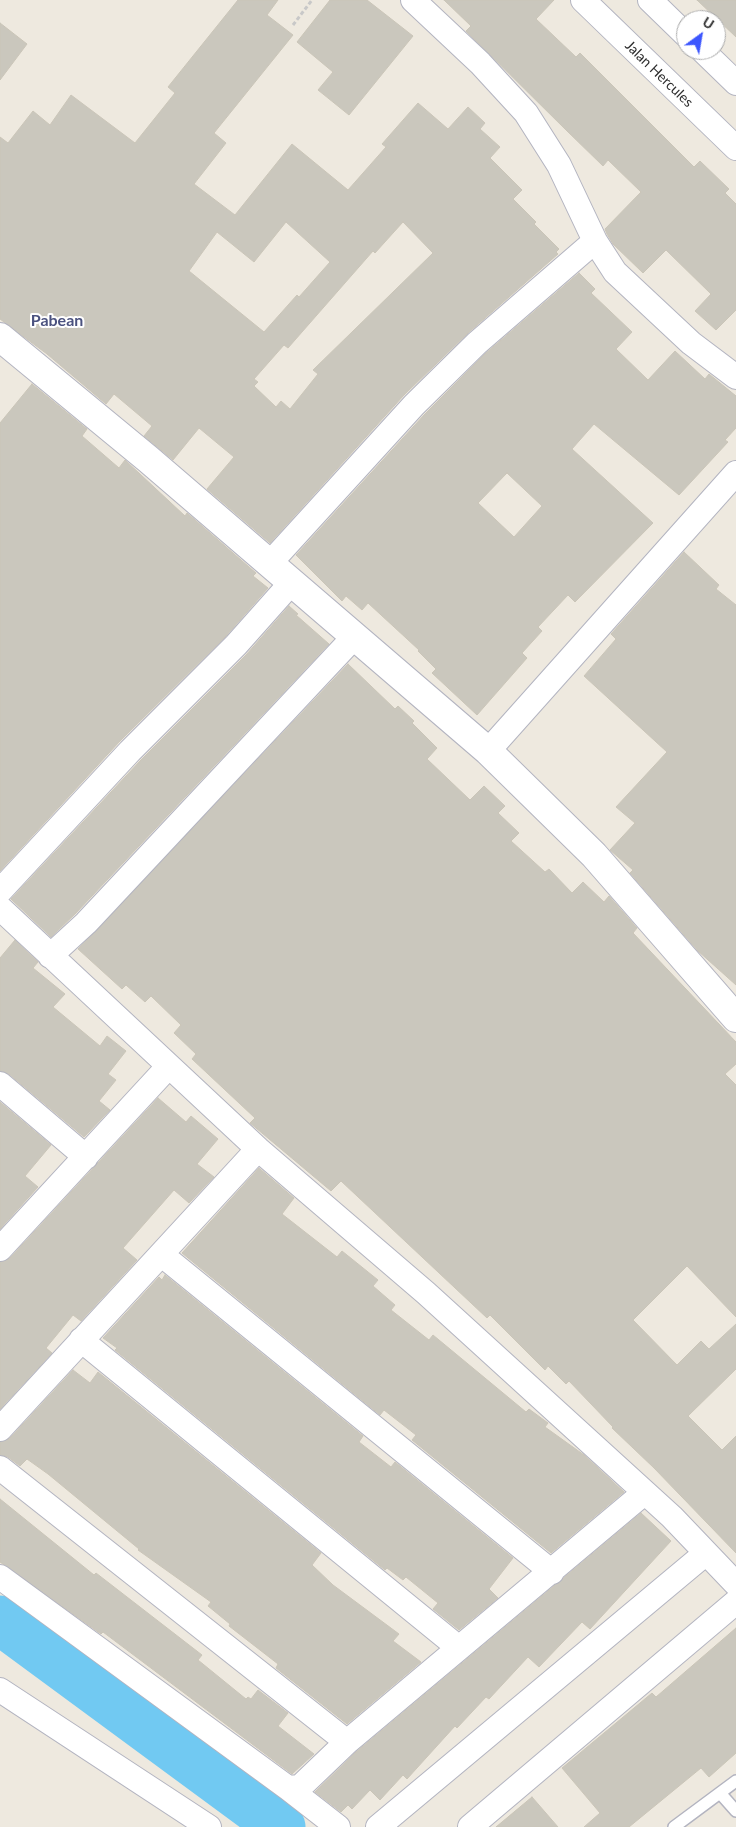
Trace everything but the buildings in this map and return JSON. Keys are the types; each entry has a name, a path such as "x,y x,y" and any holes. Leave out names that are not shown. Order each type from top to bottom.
{"street":[{"path":"413,0 480,63 526,114 559,165 595,241 615,272 691,343 736,377"},
{"name":"Jalan Hercules","path":"583,0 736,148"},
{"path":"650,0 676,25"},
{"path":"712,60 736,83"},
{"path":"270,563 414,405 477,343 595,241"},
{"path":"0,337 270,563 488,751 594,855 736,1018"},
{"path":"488,751 736,473"},
{"path":"0,891 130,751 236,646 292,582"},
{"path":"50,956 86,923 355,636"},
{"path":"0,908 168,1067 258,1149 426,1293 672,1517 736,1584"},
{"path":"0,1249 168,1067"},
{"path":"0,1084 86,1158"},
{"path":"0,1429 258,1149"},
{"path":"162,1255 552,1572"},
{"path":"81,1340 459,1648"},
{"path":"0,1468 347,1742"},
{"path":"288,1788 300,1787 347,1742 644,1493"},
{"path":"378,1827 706,1553"},
{"path":"0,1578 288,1788 338,1827"},
{"path":"470,1827 736,1602"},
{"path":"3,1698 209,1827"}],"lane":[{"path":"674,1827 736,1781"},
{"path":"720,1793 736,1811"}],"path":[{"path":"293,25 312,0"}],"waterway":[{"path":"0,1620 281,1827"}],"district":[{"name":"Pabean","path":"57,321"}]}
